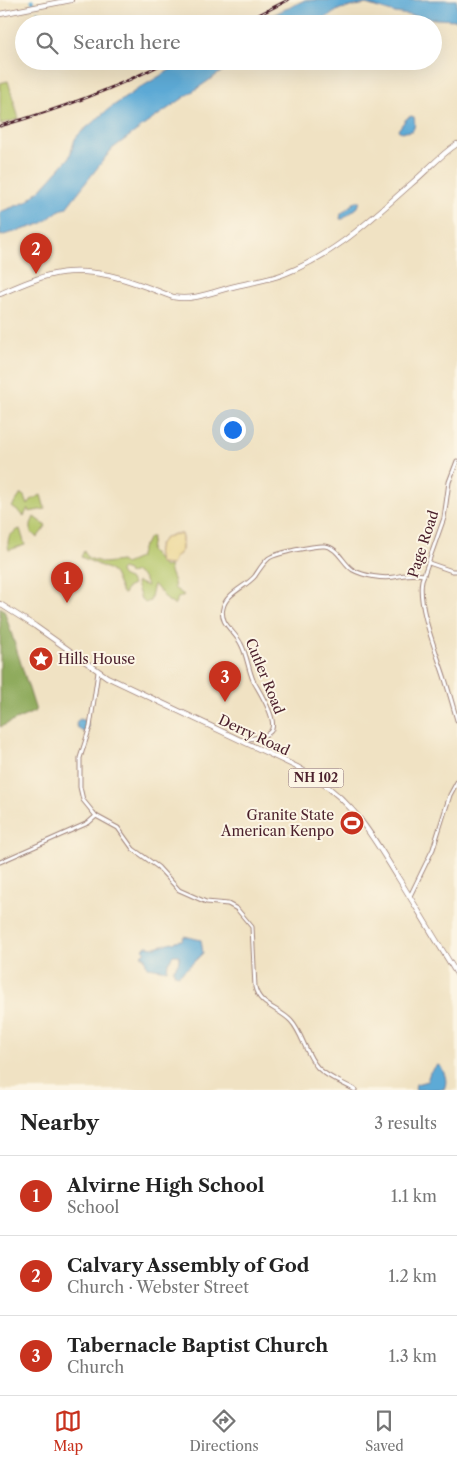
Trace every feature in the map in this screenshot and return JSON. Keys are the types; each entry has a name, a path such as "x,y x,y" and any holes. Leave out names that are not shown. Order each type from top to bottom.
{"main road":[{"path":"0,14 71,0"},
{"path":"0,294 41,277 57,273 82,271 113,276 184,299 285,274 333,250 347,240 457,144"},
{"name":"Derry Road","path":"0,604 35,626 99,674 240,741 248,741 313,776 342,798 370,831 457,974"}],"street":[{"name":"Page Road","path":"457,461 450,482 444,518 421,585 422,600 457,720"},
{"name":"Cutler Road","path":"248,741 270,732 272,719 253,678 241,644 226,623 223,610 228,598 250,582 264,563 278,555 315,546 328,546 350,567 363,573 390,577 410,574 424,575"},
{"path":"429,563 457,571"},
{"path":"99,674 91,722 80,755 79,767 82,797 88,809 96,816 118,828 133,849 158,867 183,893 206,902 228,904 237,909 252,927 257,996 265,1004 284,1014 295,1025 313,1061 320,1069 355,1090"},
{"path":"410,896 434,848 449,798 457,782"},
{"path":"0,862 88,822 96,816"}],"green space":[{"path":"8,81 19,119 0,124 0,83"},
{"path":"21,494 25,497 28,505 31,500 41,495 45,509 29,512 28,508 24,516 12,507"},
{"path":"34,517 46,526 37,538 31,532 31,524"},
{"path":"20,529 25,545 9,550 8,543 10,537"},
{"path":"149,537 152,537 150,551 164,567 169,566 174,588 184,595 178,598 174,605 167,600 154,584 150,601 145,603 141,599 136,584 137,582 147,586 144,578 136,572 129,574 128,571 122,569 120,571 121,575 129,579 133,585 127,588 124,594 122,593 114,574 108,569 81,557 84,551 88,558 104,563 121,561 125,564 139,558 143,546"},
{"path":"0,607 4,610 36,711 0,727"}],"sand":[{"path":"181,534 182,550 174,559 172,565 160,564 158,559 159,545 165,538"}],"water":[{"path":"305,0 457,0 457,20 442,19 442,15 395,13 366,4 340,9 330,15 272,15"},
{"path":"170,70 224,70 112,149 66,208 38,225 0,236 0,212 26,202 41,189 69,158 75,139 80,133 110,108"},
{"path":"411,116 414,117 413,130 401,132 398,130 406,119"},
{"path":"356,201 360,201 358,207 343,219 340,219 341,214"},
{"path":"80,719 87,721 86,733 76,725"},
{"path":"184,936 201,940 203,953 187,968 178,975 175,974 173,970 178,963 180,955 173,955 168,963 167,970 148,967 145,957 141,955 146,952 143,949 146,946 156,947 174,943 182,940"},
{"path":"437,1065 440,1066 445,1077 444,1089 415,1090 416,1084 427,1081 430,1072"}],"railway":[{"path":"259,15 288,0"},
{"path":"0,126 86,98 150,70"}],"place":[{"name":"Calvary Assembly of God","path":"36,274"},
{"name":"Alvirne High School","path":"67,603"},
{"name":"Hills House","path":"41,659"},
{"name":"Tabernacle Baptist Church","path":"225,702"},
{"name":"Granite State American Kenpo","path":"352,823"}]}
